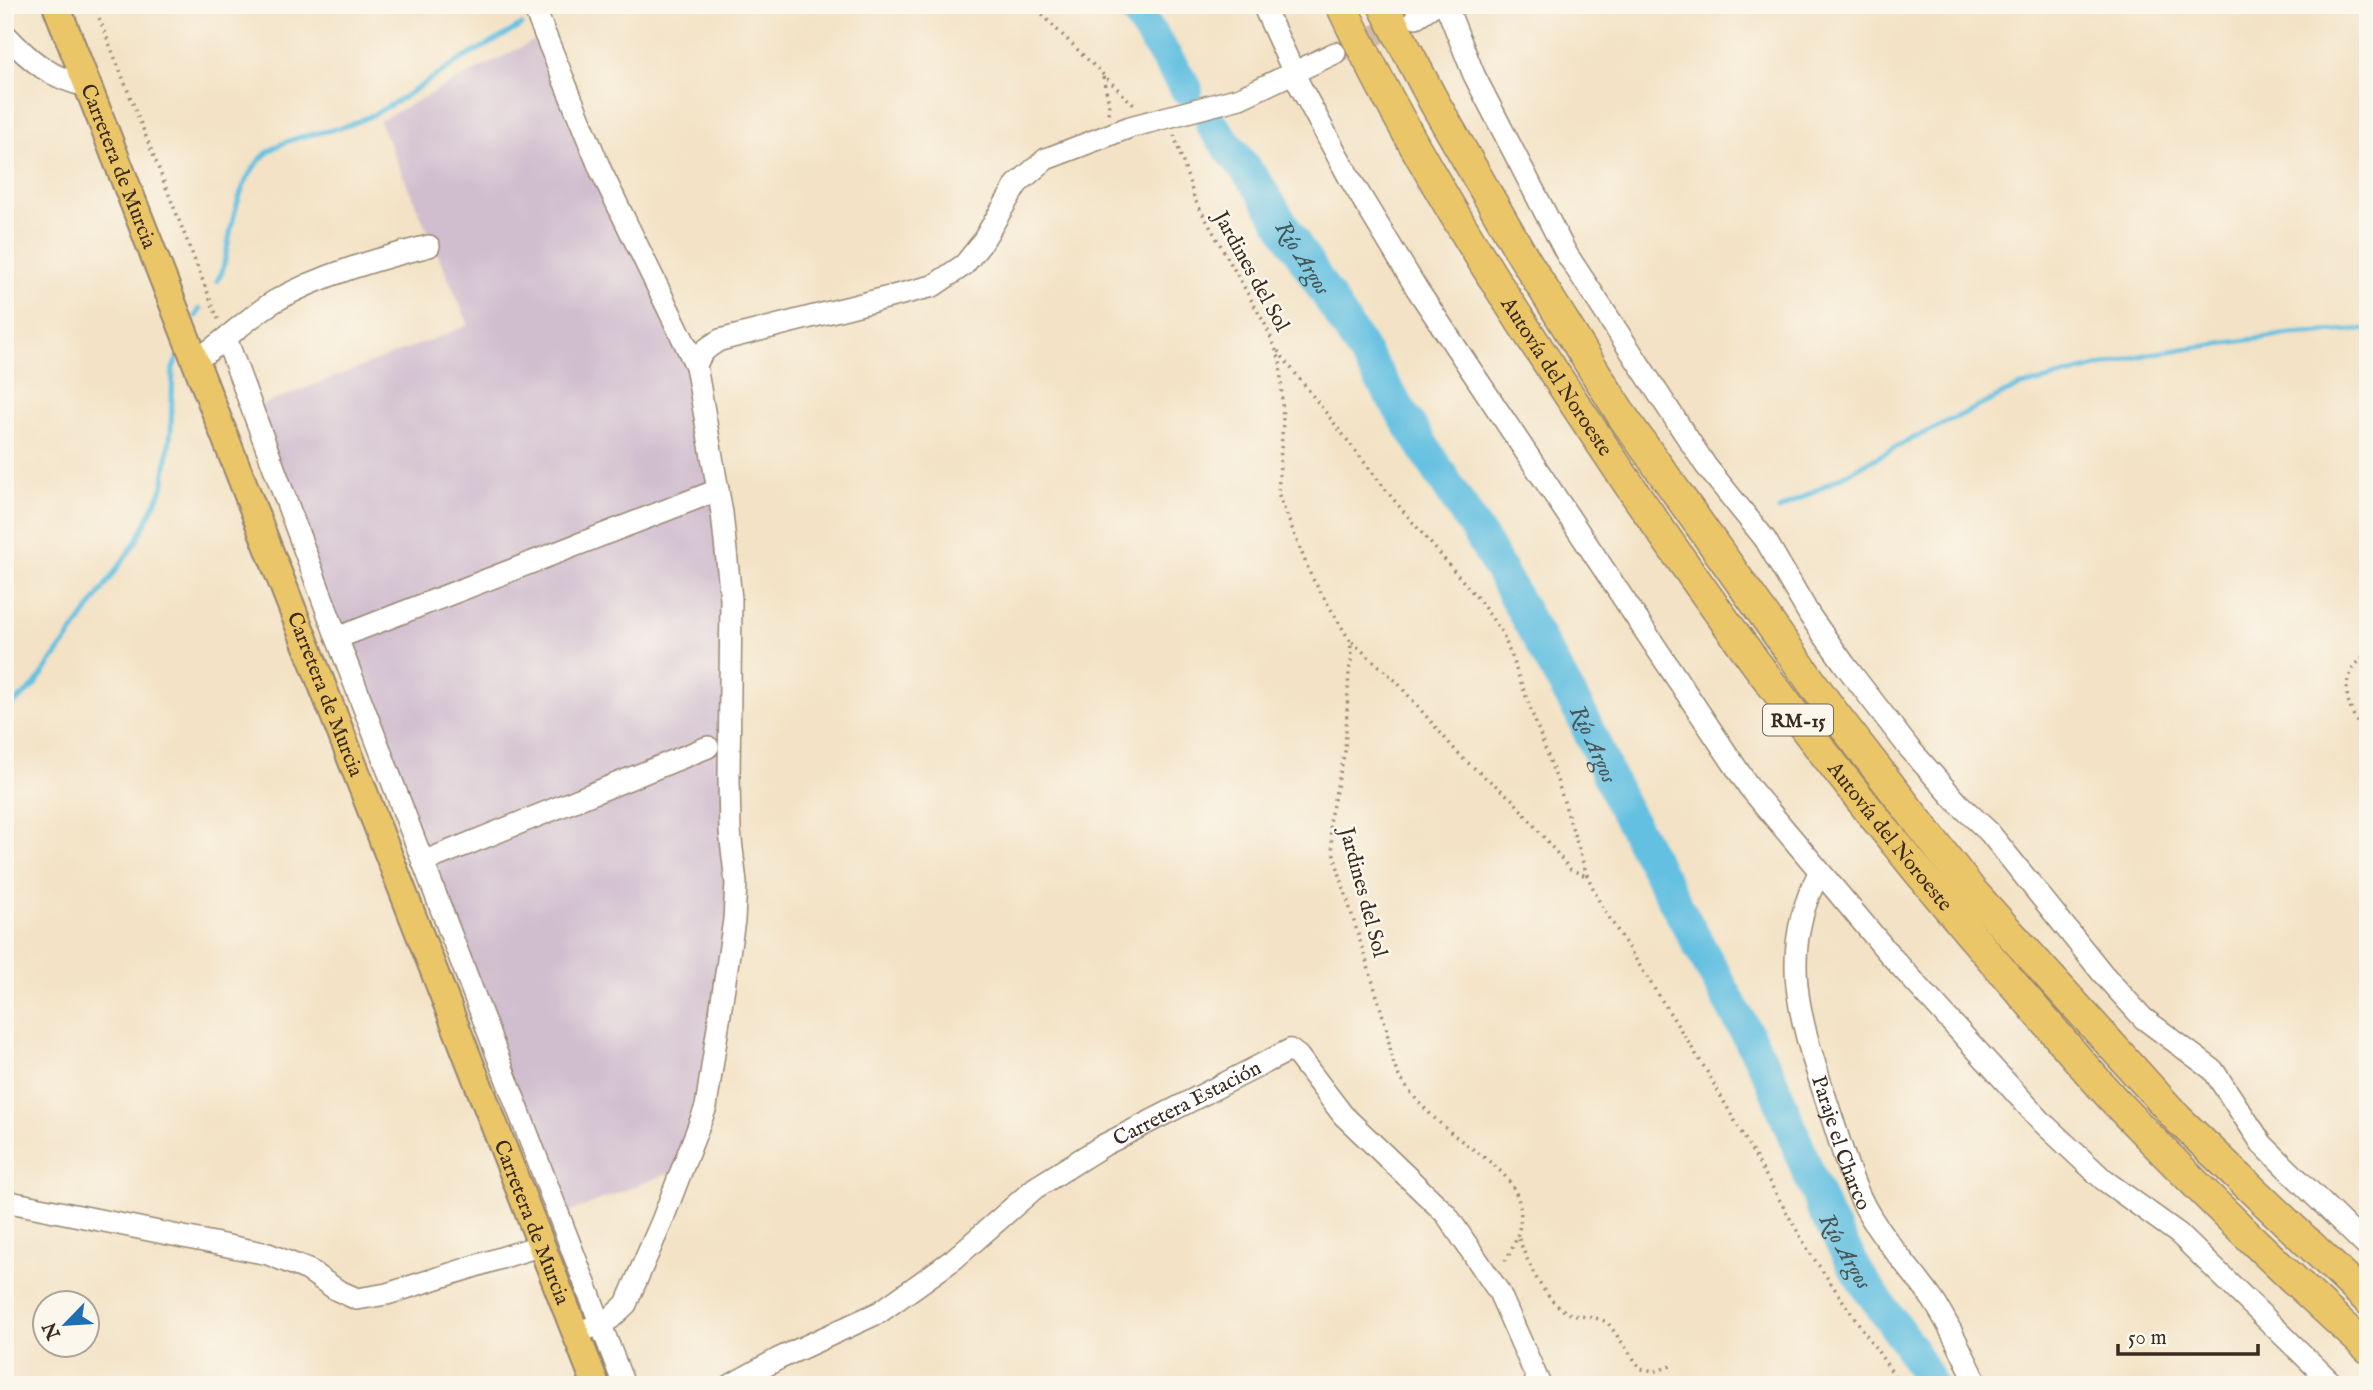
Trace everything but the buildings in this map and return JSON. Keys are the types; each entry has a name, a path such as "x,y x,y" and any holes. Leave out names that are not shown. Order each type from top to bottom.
{"highway":[{"name":"Autovía del Noroeste","path":"1341,5 1374,73 1479,252 1566,392 1676,555 1779,695 1947,908 2126,1114 2288,1275 2368,1349"},
{"name":"Autovía del Noroeste","path":"1384,5 1434,102 1514,242 1623,417 1838,719 1971,890 2179,1120 2368,1300"}],"main road":[{"name":"Carretera de Murcia","path":"56,5 596,1385"}],"street":[{"path":"533,5 601,171 696,366 718,490 731,599 729,778 736,883 734,920 706,1107 634,1289 619,1312 601,1324 576,1334"},
{"path":"1264,5 1294,72 1349,177 1417,289 1749,787 1819,873 1971,1048 2043,1124 2104,1180 2179,1234 2334,1385"},
{"path":"1446,5 1480,87 1566,253 1677,424 1765,539 1810,616 1845,665 1909,748 1959,804 1989,832 2110,982 2143,1018 2213,1070 2262,1144 2368,1248"},
{"path":"5,34 46,72 64,82 88,86"},
{"path":"696,366 702,352 720,340 933,286 949,277 972,254 1017,184 1032,168 1056,154 1094,138 1159,118 1240,98 1335,53"},
{"path":"196,360 227,341 260,311 295,291 390,256 429,246"},
{"path":"227,341 337,638 624,1385"},
{"path":"337,638 718,490"},
{"path":"423,862 708,747"},
{"name":"Paraje el Charco","path":"1819,873 1808,893 1798,926 1794,971 1797,1007 1850,1174 1868,1213 1932,1299 1978,1385"},
{"name":"Carretera Estación","path":"731,1385 778,1359 880,1312 954,1259 1034,1188 1127,1132 1284,1051 1298,1055 1343,1115 1446,1214 1493,1282 1540,1385"},
{"path":"5,1201 268,1254 308,1270 337,1290 357,1298 387,1294 541,1245"}],"path":[{"path":"94,5 227,341"},
{"path":"1032,5 1102,75 1159,118"},
{"path":"2357,5 2368,16"},
{"path":"1094,138 1106,124 1109,103 1102,75"},
{"name":"Jardines del Sol","path":"1159,118 1195,200 1275,346 1283,379 1278,493 1311,576 1350,641 1352,656 1345,751 1329,822 1333,851 1400,1080 1436,1120 1472,1147 1508,1180 1517,1195 1520,1211 1519,1239"},
{"path":"1275,346 1393,499 1479,600 1503,634 1588,878 1629,952 1727,1105 1776,1198 1808,1251 1901,1385"},
{"path":"1350,641 1396,681 1462,758 1513,800 1570,869 1588,878"},
{"path":"2368,652 2354,664 2347,678 2347,697 2368,743"},
{"path":"1493,1282 1519,1239"},
{"path":"1519,1239 1532,1268 1558,1306 1568,1313 1608,1323 1641,1369 1657,1371 1671,1366"}],"shaded area":[{"path":"544,35 696,366 722,513 735,902 684,1167 560,1216 252,409 469,325 379,121"}],"waterway":[{"name":"Río Argos","path":"1132,5 1186,88"},
{"path":"217,281 222,272 242,190 259,161 271,150 299,137 342,127 366,118 522,25"},
{"name":"Río Argos","path":"1212,125 1257,184 1488,549 1583,718 1621,803 1770,1076 1824,1212 1859,1275 1908,1344 1931,1385"},
{"path":"196,316 200,309"},
{"path":"1779,510 1902,444 2018,387 2149,354 2290,334 2368,329"},
{"path":"5,711 34,686 87,612 137,540 163,487 171,431 173,368 179,355"}],"tunnel":[{"path":"1335,53 1407,21"}]}
